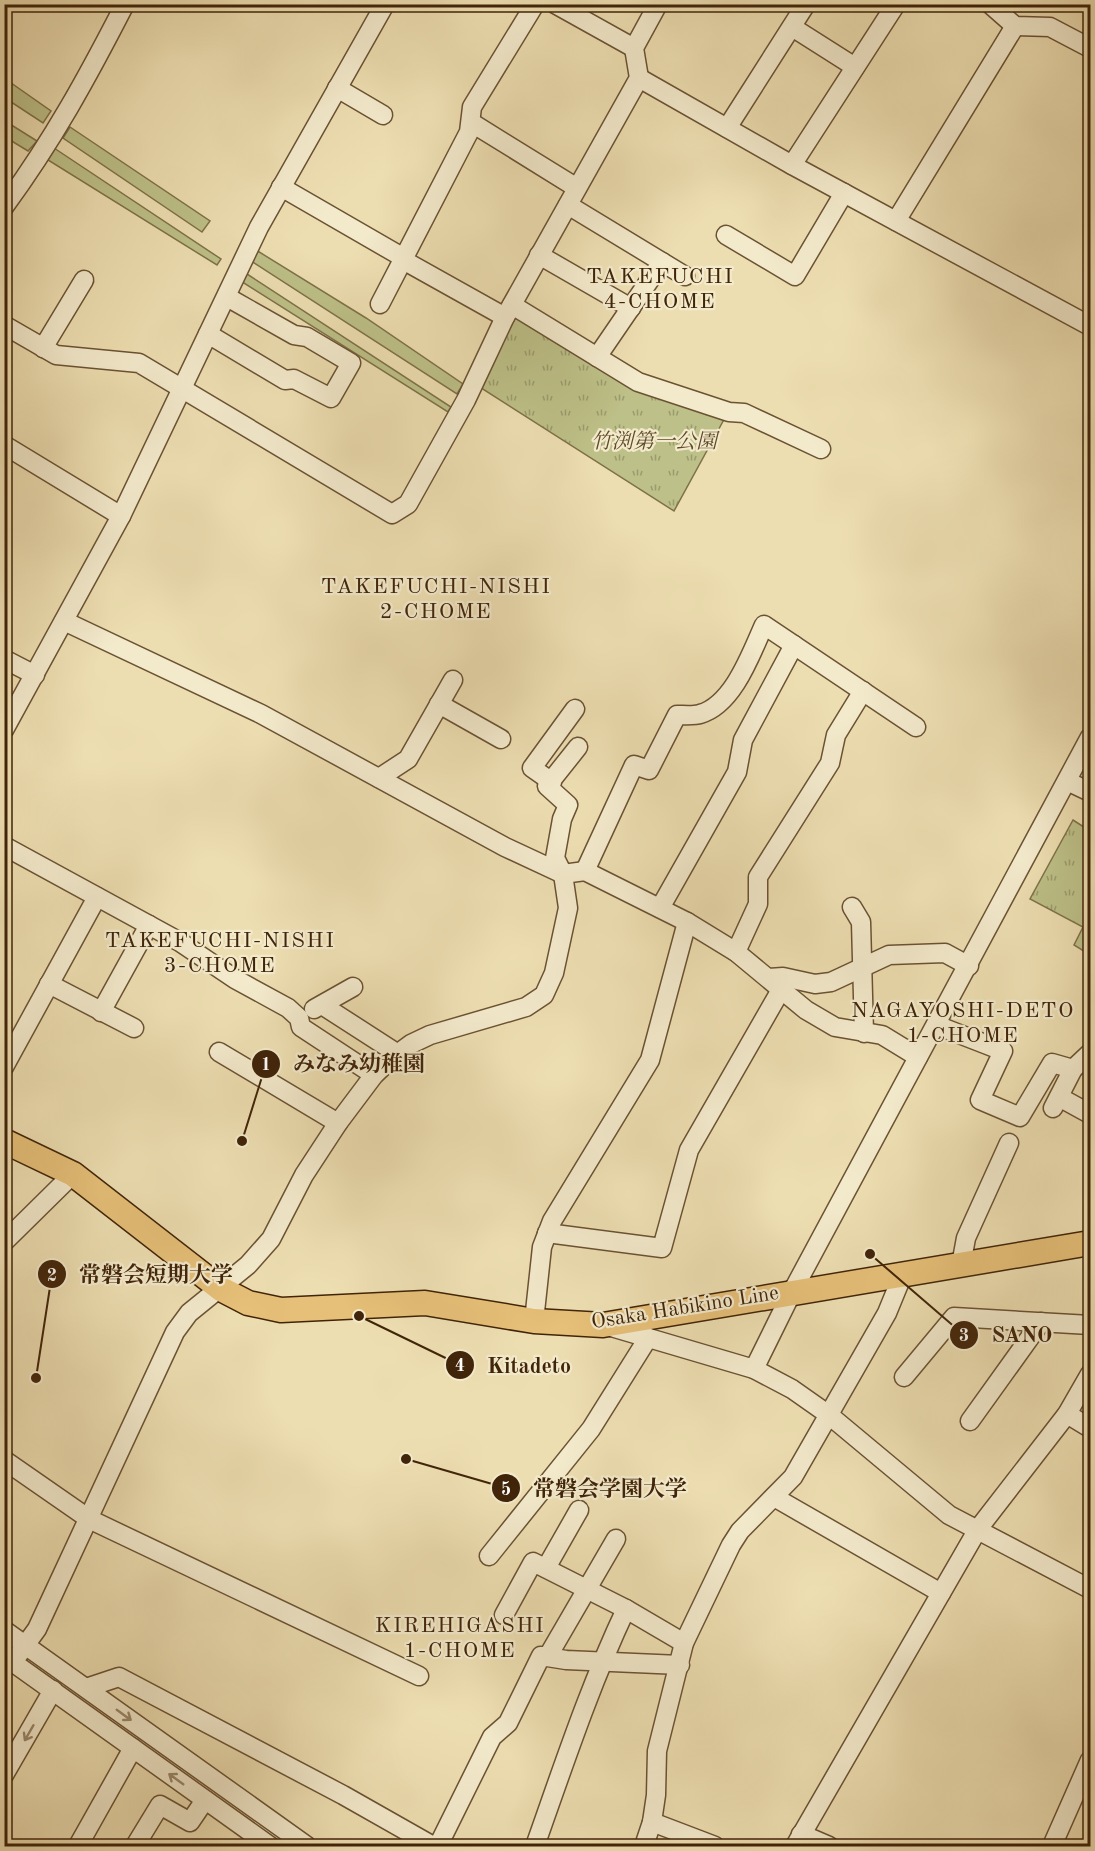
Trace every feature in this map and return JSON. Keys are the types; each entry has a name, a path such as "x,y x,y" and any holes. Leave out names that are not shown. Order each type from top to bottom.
{"main road":[{"name":"Osaka Habikino Line","path":"4,1141 73,1174 221,1289 248,1303 281,1310 425,1303 534,1321 603,1325 1090,1243"}],"street":[{"path":"4,207 72,106 125,4"},
{"path":"4,730 121,516 259,227 385,4"},
{"path":"380,304 472,123 472,107 535,4"},
{"path":"555,4 634,48"},
{"path":"4,325 56,355 139,363 392,514 408,504 466,400 508,311 639,78 634,48 658,4"},
{"path":"727,128 806,4"},
{"path":"792,165 896,4"},
{"path":"990,4 1015,26 1050,27 1090,48"},
{"path":"896,221 1015,26"},
{"path":"792,27 855,67"},
{"path":"639,78 792,165 1090,326"},
{"path":"336,88 383,115"},
{"path":"472,123 577,188"},
{"path":"281,187 404,259 597,357 638,382 729,412 744,412 821,449"},
{"path":"726,236 795,276 844,193"},
{"path":"568,204 684,276"},
{"path":"539,255 631,308"},
{"path":"597,357 662,262"},
{"path":"43,348 84,280"},
{"path":"208,334 285,380 294,379 331,398 351,363 307,337 294,335 227,297"},
{"path":"4,445 121,516"},
{"path":"64,621 261,714 505,847 563,874 585,871 660,908 736,952 806,1010 835,1027 882,1035 918,1057"},
{"path":"585,871 634,765 649,770 677,716 699,715 733,689 764,625 916,727"},
{"path":"660,908 736,771 743,740 794,645"},
{"path":"4,659 35,675"},
{"path":"379,778 408,759 453,680"},
{"path":"736,952 758,904 758,876 830,763 836,735 863,691"},
{"path":"440,704 501,739"},
{"path":"552,782 532,768 575,710"},
{"path":"754,1369 792,1292 1090,737"},
{"path":"260,1844 205,1800 9,1659 25,1645 37,1629 175,1332 189,1312 221,1289 248,1265 271,1239 304,1175 338,1123 374,1075 411,1044 430,1035 526,1007 544,994 554,973 568,908 563,874 555,858 562,819 568,805 548,786 578,747"},
{"path":"1067,781 1090,792"},
{"path":"4,846 148,925 288,1008 299,1018 301,1027 374,1075"},
{"path":"4,1067 97,897"},
{"path":"852,908 861,922 864,1033"},
{"path":"534,1321 542,1247 547,1233 552,1221 650,1060 687,922"},
{"path":"101,1012 148,925"},
{"path":"547,1233 662,1248 689,1150 776,983 783,977 815,984 831,982 889,955 945,952 969,966"},
{"path":"49,984 134,1028"},
{"path":"299,1018 353,987"},
{"path":"322,1005 398,1054"},
{"path":"936,1025 1003,1051 980,1100 1020,1117 1052,1063 1072,1069"},
{"path":"219,1052 338,1123"},
{"path":"1090,1053 1072,1069 1056,1103 1090,1114"},
{"path":"961,1265 966,1238 1010,1143"},
{"path":"4,1242 73,1174"},
{"path":"644,1846 652,1822 657,1752 684,1643 731,1545 740,1531 793,1477 887,1312 903,1274"},
{"path":"904,1377 954,1317 1090,1325"},
{"path":"970,1421 1041,1322"},
{"path":"603,1325 754,1369 792,1389 829,1414 949,1515 1090,1589"},
{"path":"489,1556 591,1429 648,1338"},
{"path":"829,1846 798,1840 978,1529 1067,1414 1090,1374"},
{"path":"1067,1414 1090,1428"},
{"path":"4,1460 89,1519 419,1676"},
{"path":"774,1497 941,1593"},
{"path":"546,1568 579,1510"},
{"path":"548,1656 616,1539"},
{"path":"504,1616 533,1562 626,1609 684,1643"},
{"path":"535,1846 602,1662 626,1609"},
{"path":"4,1630 299,1844"},
{"path":"438,1846 492,1737 508,1723 541,1656 602,1662 680,1665"},
{"path":"86,1688 119,1677 343,1795 433,1846"},
{"path":"4,1775 53,1690"},
{"path":"78,1846 133,1748"},
{"path":"1052,1846 1090,1760"},
{"path":"135,1846 160,1805 190,1822 205,1800"},
{"path":"652,1822 715,1846"}],"green space":[{"path":"4,78 51,111 43,123 5,98"},
{"path":"5,121 37,141 28,151 5,137"},
{"path":"70,127 210,221 202,232 63,138"},
{"path":"54,148 221,259 217,265 48,160"},
{"path":"256,250 366,318 463,384 457,394 251,261"},
{"path":"244,272 451,407 448,412 239,280"},
{"name":"竹渕第一公園","path":"521,316 636,387 727,414 674,511 478,386 511,320"},
{"path":"1073,820 1090,831 1090,955 1074,945 1083,927 1030,899"}],"place":[{"name":"みなみ幼稚園","path":"242,1141"},
{"name":"SANO","path":"870,1254"},
{"name":"Kitadeto","path":"359,1316"},
{"name":"常磐会短期大学","path":"36,1378"},
{"name":"常磐会学園大学","path":"406,1459"}],"district":[{"name":"TAKEFUCHI 4-CHOME","path":"660,290"},
{"name":"TAKEFUCHI-NISHI 2-CHOME","path":"436,600"},
{"name":"TAKEFUCHI-NISHI 3-CHOME","path":"220,954"},
{"name":"NAGAYOSHI-DETO 1-CHOME","path":"963,1024"},
{"name":"KIREHIGASHI 1-CHOME","path":"460,1638"}]}
